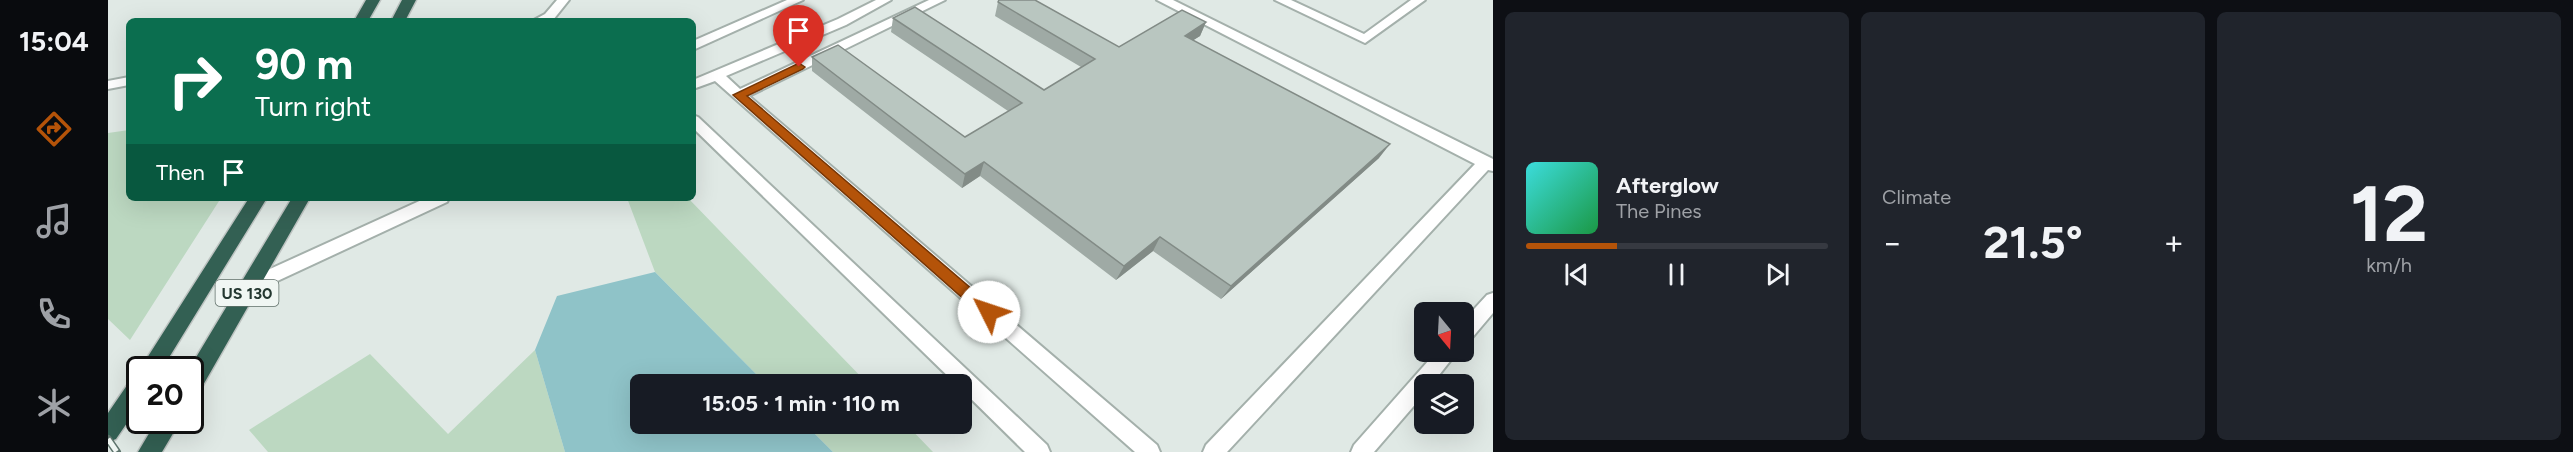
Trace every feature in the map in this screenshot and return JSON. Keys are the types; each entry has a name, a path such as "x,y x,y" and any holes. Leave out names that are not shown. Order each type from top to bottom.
{"highway":[{"path":"363,18 373,0"},
{"path":"400,18 409,0"},
{"name":"US 130","path":"159,356 256,201"},
{"name":"US 130","path":"204,364 299,201"},
{"path":"108,432 126,405"},
{"path":"149,452 161,434"}],"lane":[{"path":"546,18 563,0"},
{"path":"696,45 797,0"},
{"path":"696,84 842,22 885,0"},
{"path":"739,95 939,0"},
{"path":"1162,0 1490,164 1213,452"},
{"path":"1281,0 1365,39 1419,0"},
{"path":"716,75 1150,452"},
{"path":"108,85 126,82"},
{"path":"696,123 1040,452"},
{"path":"252,285 434,201"},
{"path":"1474,322 1493,300"},
{"path":"1361,452 1439,362"}],"green space":[{"path":"126,130 126,201 219,201 130,340 108,319 108,133"},
{"path":"628,201 691,201 858,374 756,374 655,272"},
{"path":"535,350 565,452 268,452 249,430 370,354 448,434"},
{"path":"815,434 916,434 933,452 833,452"}],"water":[{"path":"655,272 756,374 630,374 630,434 815,434 833,452 565,452 535,350 557,296"}],"building":[{"path":"999,0 1035,0 1119,47 1182,10 1206,22 1185,36 1390,144 1231,286 1160,237 1124,266 984,162 965,174 812,57 838,45 965,137 1022,103 893,18 915,7 1044,90 1095,59 998,2"}],"railway":[{"path":"108,439 117,452"}],"route":[{"path":"799,67 739,95 989,312"}]}
